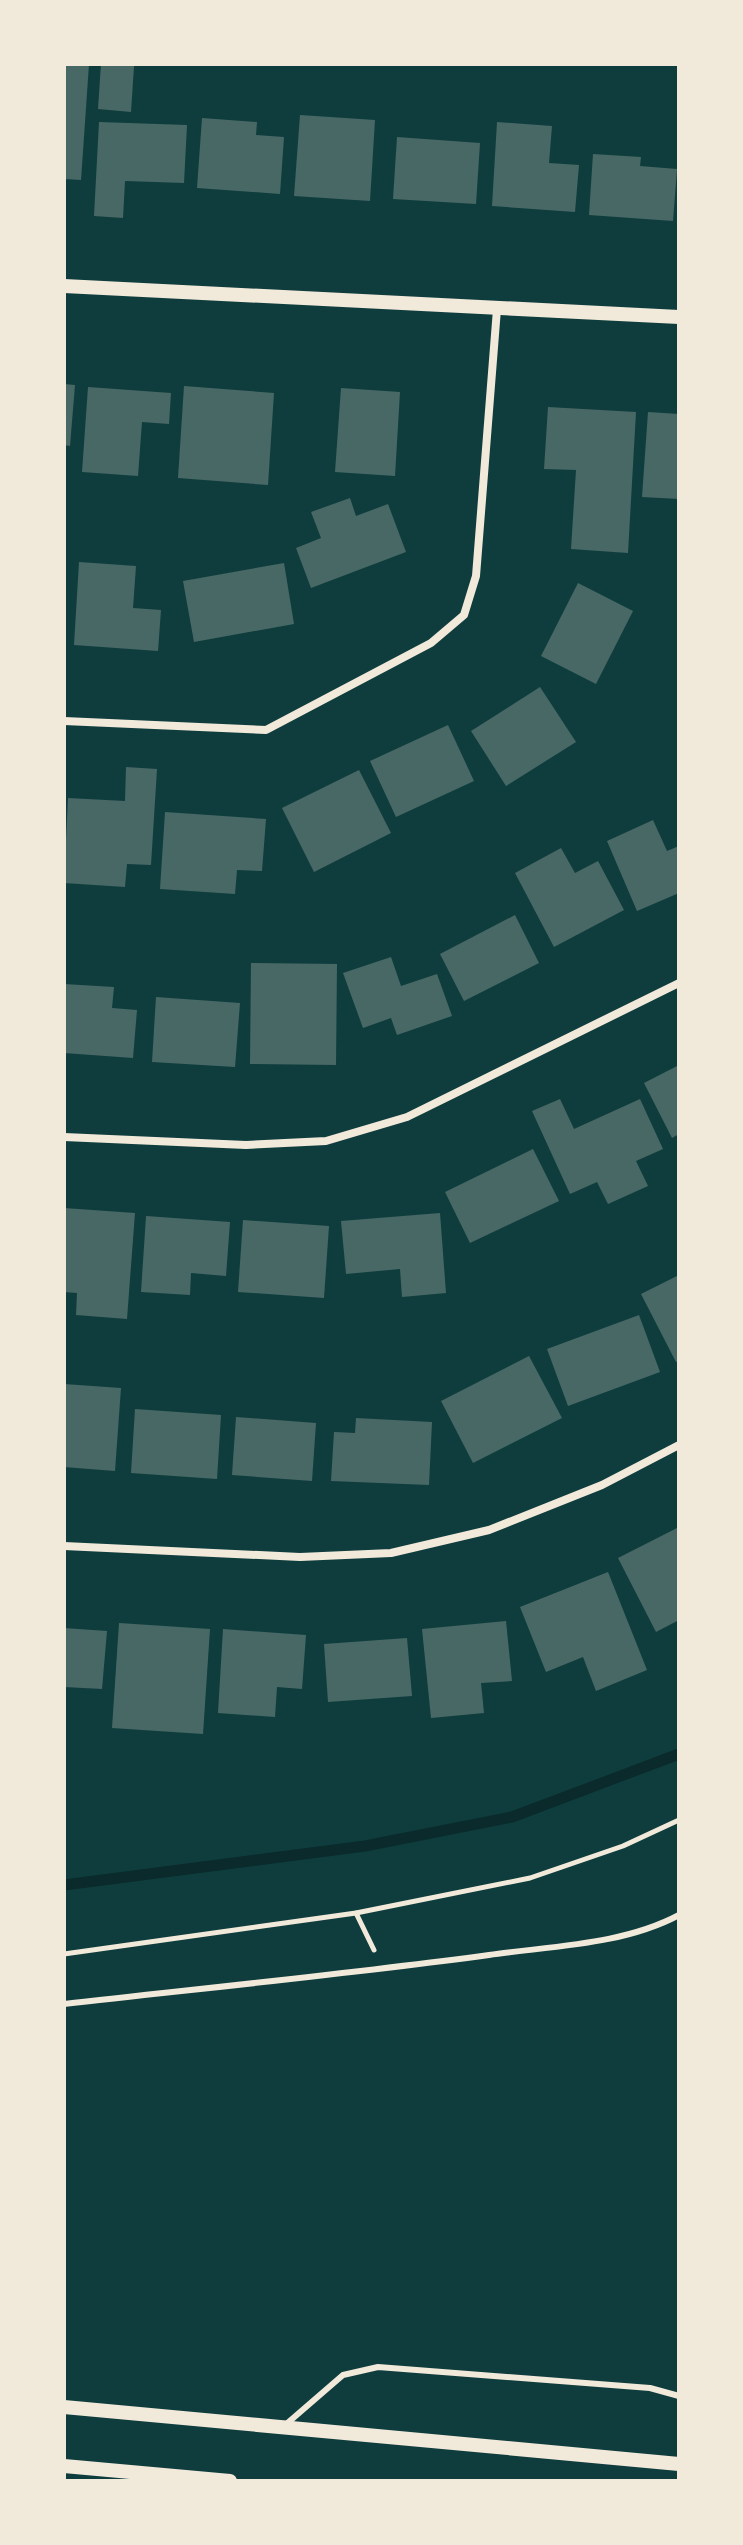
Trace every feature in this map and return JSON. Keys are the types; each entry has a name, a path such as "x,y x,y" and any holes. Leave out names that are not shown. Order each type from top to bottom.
{"street":[{"path":"64,286 679,317"},
{"path":"64,721 266,730 431,643 464,615 476,576 497,309"},
{"path":"64,1137 246,1145 326,1141 407,1117 679,983"},
{"path":"64,1546 300,1557 391,1553 489,1530 602,1485 679,1445"},
{"path":"64,2407 679,2464"},
{"path":"64,2466 230,2481"}],"lane":[{"path":"64,2004 383,1969 612,1938 679,1915"},
{"path":"282,2427 343,2375 378,2367 650,2388 679,2396"}],"path":[{"path":"64,1954 356,1913 530,1878 623,1846 679,1820"}],"building":[{"path":"64,64 89,64 81,180 64,179"},
{"path":"101,64 134,66 131,112 98,109"},
{"path":"300,115 375,120 370,201 294,196"},
{"path":"202,118 257,122 256,135 284,137 280,194 197,188"},
{"path":"99,122 187,125 184,183 125,181 123,218 94,216"},
{"path":"497,122 552,126 549,163 579,165 575,212 492,206"},
{"path":"397,137 480,143 476,204 393,199"},
{"path":"593,154 641,157 640,166 677,169 673,221 589,215"},
{"path":"64,384 75,385 70,446 64,445"},
{"path":"184,386 274,393 268,485 178,478"},
{"path":"88,387 171,393 169,424 142,422 138,476 82,472"},
{"path":"341,388 400,392 395,476 335,472"},
{"path":"548,407 636,412 628,553 571,549 576,470 544,469"},
{"path":"648,412 679,414 679,499 642,497"},
{"path":"350,498 356,516 388,504 406,552 311,588 296,548 321,538 311,512"},
{"path":"79,562 136,566 133,608 161,610 158,651 74,645"},
{"path":"284,563 294,624 194,642 183,581"},
{"path":"578,583 633,611 596,684 541,656"},
{"path":"540,687 576,742 506,786 471,731"},
{"path":"448,725 474,781 396,817 370,761"},
{"path":"126,767 157,769 151,865 127,864 125,887 64,883 68,798 125,801"},
{"path":"359,770 391,833 314,872 282,808"},
{"path":"165,812 266,819 262,871 237,870 235,894 160,889"},
{"path":"653,820 667,851 679,846 679,893 637,911 607,841"},
{"path":"561,848 575,873 598,861 624,910 554,947 515,873"},
{"path":"515,915 539,963 464,1001 440,954"},
{"path":"391,957 401,986 437,974 452,1016 397,1035 391,1018 363,1028 343,973"},
{"path":"251,963 337,964 336,1065 250,1064"},
{"path":"64,984 114,987 112,1008 137,1010 133,1058 64,1053"},
{"path":"156,997 240,1003 235,1067 152,1062"},
{"path":"679,1065 679,1134 672,1138 644,1083"},
{"path":"560,1099 574,1129 640,1099 663,1149 636,1161 648,1186 608,1204 597,1182 570,1194 532,1111"},
{"path":"533,1149 559,1201 470,1243 445,1192"},
{"path":"64,1208 135,1213 127,1319 76,1315 77,1293 64,1292"},
{"path":"440,1213 446,1293 402,1297 400,1269 346,1274 341,1221"},
{"path":"146,1216 230,1222 226,1276 191,1273 190,1295 141,1292"},
{"path":"243,1220 329,1226 324,1298 238,1292"},
{"path":"679,1275 679,1361 676,1362 641,1294"},
{"path":"639,1315 660,1372 568,1406 547,1349"},
{"path":"529,1356 562,1418 473,1463 441,1401"},
{"path":"64,1384 121,1388 115,1471 64,1467"},
{"path":"135,1409 221,1415 217,1479 131,1473"},
{"path":"236,1417 316,1423 312,1481 232,1475"},
{"path":"356,1418 432,1422 429,1485 331,1481 334,1432 355,1433"},
{"path":"679,1527 679,1620 656,1632 618,1558"},
{"path":"608,1572 647,1670 596,1691 583,1657 546,1672 520,1607"},
{"path":"506,1621 512,1681 481,1683 484,1713 431,1718 422,1629"},
{"path":"119,1623 210,1629 203,1734 112,1728"},
{"path":"64,1628 107,1631 102,1689 64,1687"},
{"path":"223,1629 306,1635 302,1689 277,1687 275,1717 218,1713"},
{"path":"407,1638 412,1696 328,1702 324,1644"}],"waterway":[{"path":"64,1885 365,1846 512,1817 679,1754"}]}
